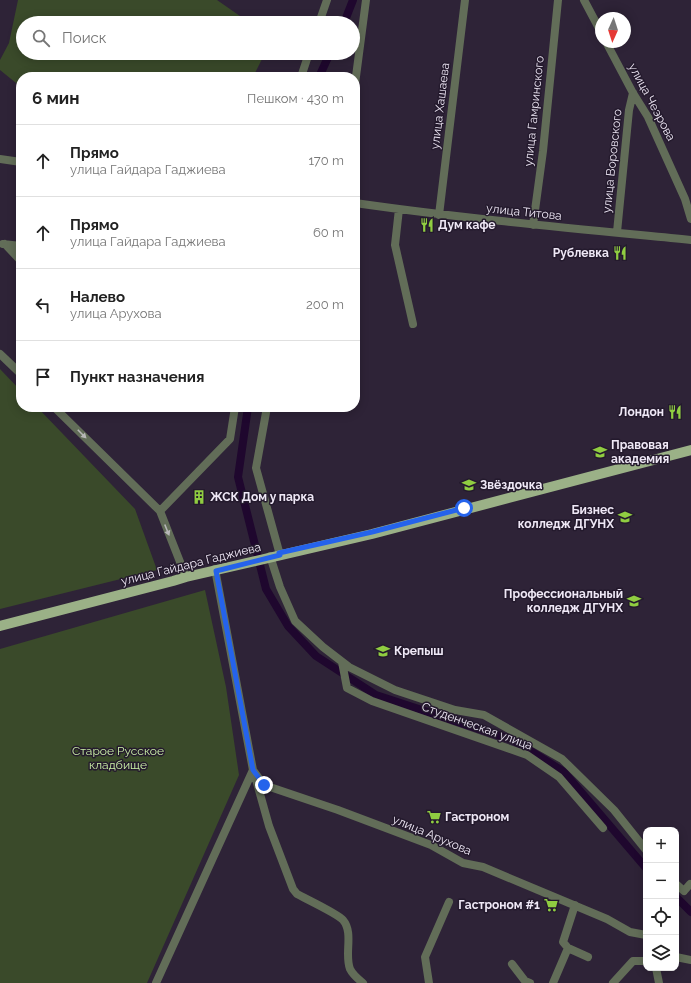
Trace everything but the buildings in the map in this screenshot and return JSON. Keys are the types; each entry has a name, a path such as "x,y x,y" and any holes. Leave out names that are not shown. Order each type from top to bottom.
{"main road":[{"name":"улица Гайдара Гаджиева","path":"0,625 185,576 216,570 372,532 559,482 691,449"}],"street":[{"path":"321,16 327,0"},
{"path":"360,46 366,0"},
{"name":"улица Хашаева","path":"439,215 465,0"},
{"name":"улица Гамринского","path":"533,225 543,150 558,0"},
{"path":"584,0 595,21"},
{"name":"улица Чеэрова","path":"609,48 633,93 648,117 685,199 691,219"},
{"path":"303,72 307,60"},
{"path":"357,72 358,60"},
{"name":"улица Воровского","path":"617,232 629,110 633,93"},
{"path":"0,159 16,161"},
{"name":"улица Титова","path":"360,204 439,215 691,240"},
{"path":"399,209 395,245 413,324"},
{"path":"2,244 16,245"},
{"path":"2,244 16,257"},
{"path":"0,354 16,369"},
{"path":"59,412 160,511 185,576"},
{"path":"160,511 230,439 234,412"},
{"path":"266,412 256,468 275,555 280,587 295,621 323,647 349,667 395,690 455,710 484,715 562,759 614,810 643,846"},
{"name":"улица Арухова","path":"216,570 253,770 269,826 293,889 297,894 342,919 348,926 349,964 351,970 363,983"},
{"name":"Студенческая улица","path":"342,662 347,688 372,702 527,755 559,777 603,828"},
{"path":"156,983 253,770"},
{"name":"улица Арухова","path":"253,770 264,785 338,810 431,845 463,863 483,867 607,919 630,932 643,935"},
{"path":"679,887 684,891 690,884"},
{"path":"430,983 425,957 449,902"},
{"path":"575,905 563,942 568,948 588,957"},
{"path":"553,983 568,948"},
{"path":"679,958 691,960"},
{"path":"613,983 633,961 643,961"},
{"path":"512,964 525,981 530,983"},
{"path":"657,971 659,983"}],"green space":[{"path":"18,0 217,0 240,16 16,16 16,60 262,60 256,72 16,72 16,83 0,70 0,60 9,43"},
{"path":"0,369 16,386 16,412 42,412 135,509 157,570 0,609"},
{"name":"Старое Русское кладбище","path":"205,590 226,687 239,775 147,983 0,983 0,649"}],"waterway":[{"path":"347,16 353,0"},
{"path":"321,72 327,60"},
{"path":"247,412 238,477 266,589 288,626 316,656 376,695 513,740 564,772 643,864"},
{"path":"678,899 691,912"}],"place":[{"name":"Дум кафе","path":"427,225"},
{"name":"Рублевка","path":"620,253"},
{"name":"Лондон","path":"675,412"},
{"name":"Правовая академия","path":"600,452"},
{"name":"Звёздочка","path":"469,485"},
{"name":"ЖСК Дом у парка","path":"199,497"},
{"name":"Бизнес колледж ДГУНХ","path":"625,517"},
{"name":"Профессиональный колледж ДГУНХ","path":"634,601"},
{"name":"Крепыш","path":"383,651"},
{"name":"Гастроном","path":"434,817"},
{"name":"Гастроном #1","path":"551,905"}],"route":[{"path":"264,785 253,770 216,571 270,558 280,555 279,553 372,532 464,508"}]}
